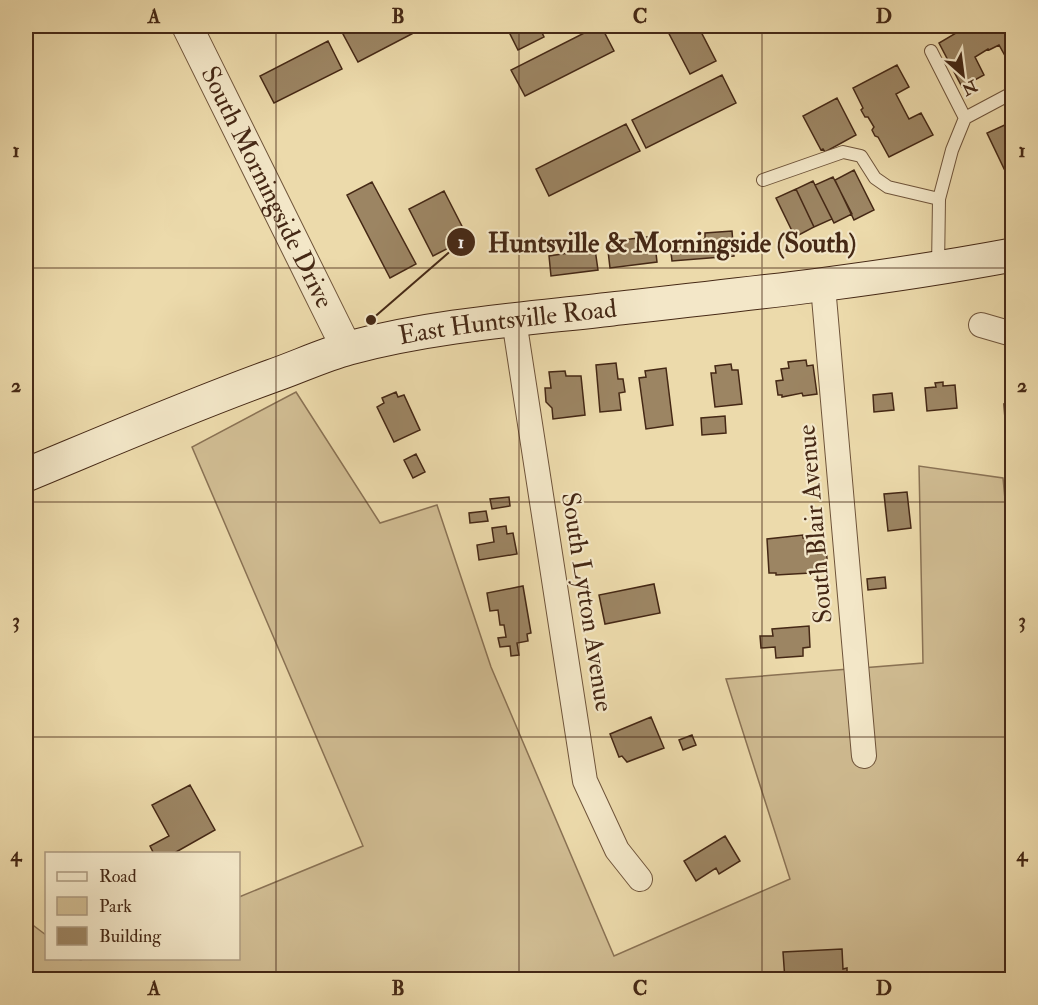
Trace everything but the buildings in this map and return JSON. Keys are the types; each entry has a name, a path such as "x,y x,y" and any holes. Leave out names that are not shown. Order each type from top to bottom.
{"main road":[{"name":"East Huntsville Road","path":"26,475 231,391 347,349 429,332 514,320 823,286 938,269 1012,255"}],"street":[{"name":"South Morningside Drive","path":"187,26 347,349"},
{"name":"South Blair Avenue","path":"823,286 864,756"},
{"name":"South Lytton Avenue","path":"514,320 585,781 617,850 640,879"},
{"path":"981,325 1012,334"}],"lane":[{"path":"931,51 965,118"},
{"path":"938,269 939,199 951,150 965,118 1012,93"},
{"path":"763,180 843,152 861,156 875,178 888,187 939,199"}],"green space":[{"path":"296,392 380,523 437,505 491,667 614,956 790,879 726,679 923,663 919,466 1003,478 1012,573 1012,979 26,979 26,920 45,934 45,960 240,960 240,897 363,846 192,447"}],"place":[{"name":"Huntsville & Morningside (South)","path":"371,320"}]}
